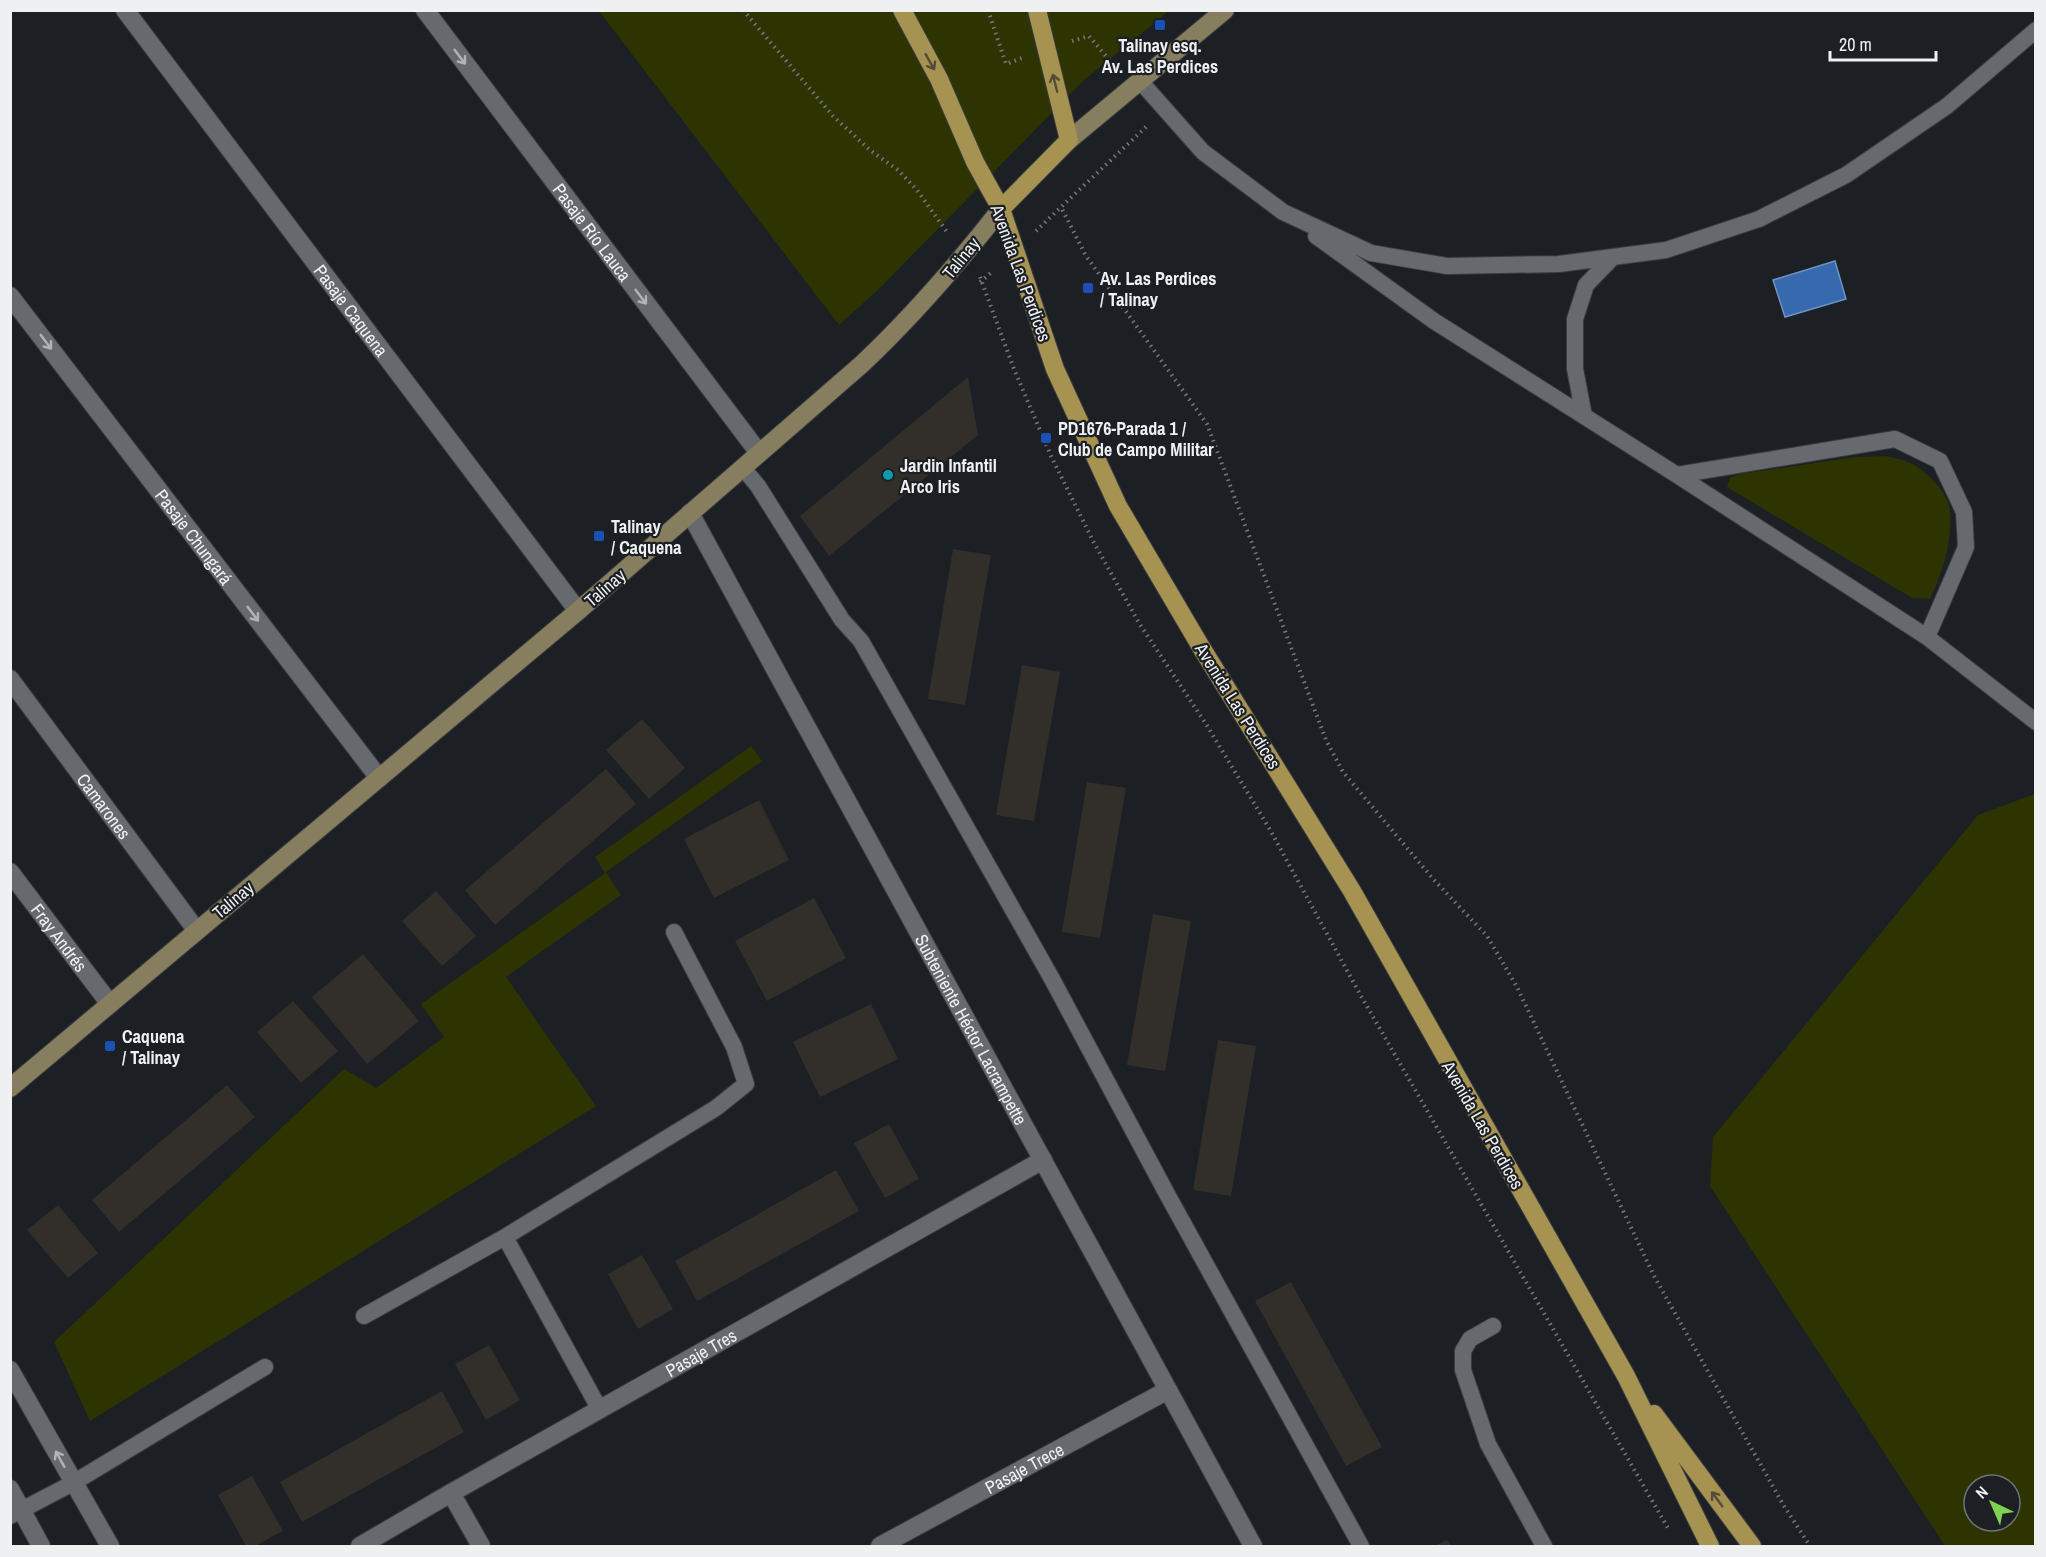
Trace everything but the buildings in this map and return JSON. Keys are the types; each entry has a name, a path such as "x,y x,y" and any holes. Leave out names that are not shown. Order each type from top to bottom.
{"main road":[{"name":"Avenida Las Perdices","path":"902,10 939,79 975,162 1001,209 1055,369 1118,506 1352,891 1626,1376 1710,1546"},
{"path":"1036,10 1069,140"},
{"name":"Talinay","path":"1001,209 1069,140"},
{"name":"Avenida Las Perdices","path":"1626,1376 1752,1546"}],"street":[{"name":"Pasaje Caquena","path":"125,10 578,611"},
{"name":"Pasaje Río Lauca","path":"425,10 759,453"},
{"name":"Talinay","path":"1069,140 1226,10"},
{"name":"Talinay","path":"10,1088 578,611 862,364 902,326 1001,209"},
{"name":"Pasaje Chungará","path":"10,296 379,778"},
{"name":"Subteniente Héctor Lacrampette","path":"690,513 1253,1546"},
{"name":"Camarones","path":"10,679 197,931"},
{"name":"Fray Andrés","path":"10,872 110,1004"},
{"name":"Pasaje Tres","path":"360,1546 1043,1160"},
{"path":"10,1370 110,1546"},
{"name":"Pasaje Trece","path":"880,1546 1168,1390"},
{"path":"10,1489 16,1513 40,1546"},
{"path":"451,1493 481,1546"}],"lane":[{"path":"1283,212 1371,253 1447,266 1559,264 1666,250 1759,219 1846,174 1947,106 2036,30"},
{"path":"1135,86 1203,152 1434,321 1927,637 2036,722"},
{"path":"1584,416 1575,369 1575,319 1586,285 1613,257"},
{"path":"1677,475 1895,439 1940,460 1964,512 1966,547 1927,637"},
{"path":"743,468 758,486 842,621 861,641 1047,969 1167,1194 1361,1546"},
{"path":"364,1316 505,1237 716,1108 746,1084 734,1047 674,932"},
{"path":"505,1237 600,1410"},
{"path":"1493,1326 1470,1339 1463,1351 1463,1370 1488,1444 1544,1546"},
{"path":"16,1513 73,1483 265,1367"}],"path":[{"path":"743,10 833,116 871,152 898,170 917,190 939,222"},
{"path":"988,10 1005,64"},
{"path":"1089,36 1135,86 1154,119 1061,207 1086,256 1207,424 1326,740 1343,772 1434,880 1487,936 1517,987 1654,1276 1784,1506 1810,1546"},
{"path":"965,254 982,280 1051,456 1093,541 1139,623 1206,724 1269,828 1367,1006 1669,1532"}],"green space":[{"path":"599,11 1169,11 1083,81 878,290 839,325"},
{"path":"1886,456 1905,461 1921,469 1940,488 1948,502 1951,521 1948,544 1943,567 1930,599 1912,598 1727,487 1730,478 1740,474 1856,457"},
{"path":"751,746 762,761 606,872 621,895 506,977 596,1106 90,1421 54,1342 344,1069 376,1088 444,1037 421,1004 605,873 595,857"},
{"path":"2035,794 2035,1546 1945,1546 1710,1186 1713,1137 1978,815"}],"water":[{"path":"1835,261 1846,299 1785,317 1773,280"}],"place":[{"name":"Talinay esq. Av. Las Perdices","path":"1160,25"},
{"name":"Av. Las Perdices / Talinay","path":"1088,288"},
{"name":"PD1676-Parada 1 / Club de Campo Militar","path":"1046,438"},
{"name":"Jardin Infantil Arco Iris","path":"888,475"},
{"name":"Talinay / Caquena","path":"599,536"},
{"name":"Caquena / Talinay","path":"110,1046"}]}
